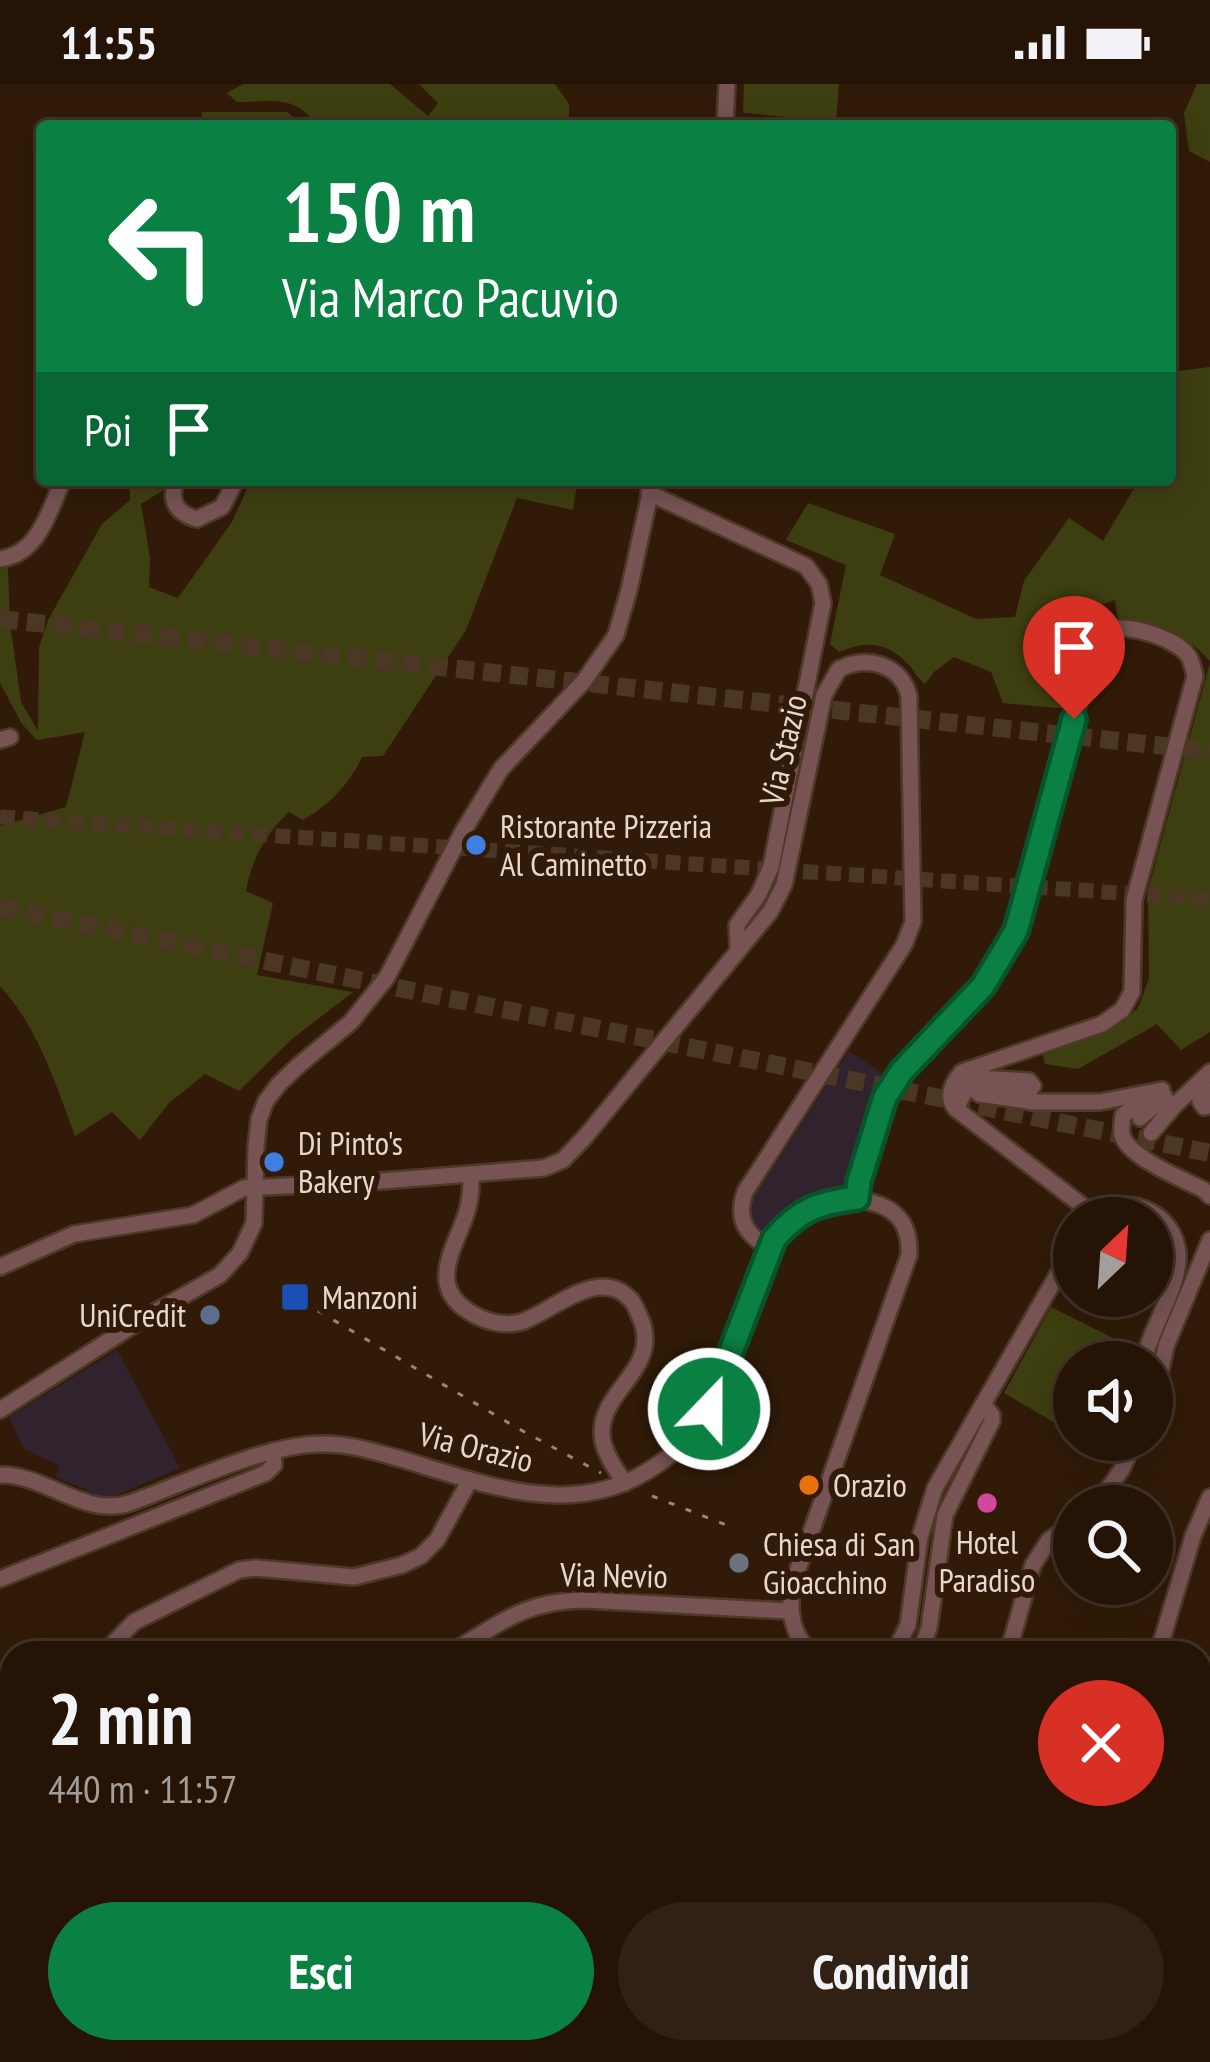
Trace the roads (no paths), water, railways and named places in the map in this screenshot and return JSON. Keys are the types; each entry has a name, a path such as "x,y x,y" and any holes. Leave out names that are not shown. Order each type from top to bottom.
{"street":[{"path":"725,120 727,84"},
{"path":"0,559 22,553 35,540 60,486"},
{"path":"174,486 174,504 197,520 222,507 233,486"},
{"path":"0,1410 232,1265 254,1223 259,1119 266,1101 299,1065 351,1022 387,977 500,769 584,681 616,634 651,487 806,566 820,584 823,603 770,867 759,894 737,925 738,950"},
{"path":"801,1641 789,1611 792,1586 909,1255 909,1234 896,1214 857,1198 885,1097 902,1071 983,986 1016,931 1095,642 1110,629 1128,628 1174,644 1189,656 1195,676 1134,900 1132,992 1122,1010 1102,1024 962,1072 952,1086 956,1109 1069,1197"},
{"name":"Via Stazio","path":"0,1267 74,1234 194,1215 244,1188 544,1168 569,1155 770,912 784,884 819,713 831,680 848,664 873,662 888,667 906,683 909,696 913,922 904,945 745,1192 742,1222 754,1238 770,1247"},
{"path":"1151,1133 1210,1072"},
{"path":"956,1109 966,1088 978,1078 1031,1082 1030,1090 984,1085 976,1091 1033,1102 1114,1101 1162,1090 1165,1097 1131,1117 1122,1135 1130,1148 1210,1196"},
{"path":"1210,1090 1200,1101 1210,1106"},
{"path":"472,1174 469,1205 447,1276 450,1293 460,1306 475,1316 506,1324 523,1322 573,1294 608,1288 630,1300 642,1320 643,1356 604,1416 602,1437 625,1483"},
{"name":"Via Orazio","path":"0,1475 27,1479 95,1507 120,1507 273,1451 341,1444 524,1493 554,1496 606,1491 655,1466 684,1444 709,1409 770,1247 788,1223 818,1204 857,1198"},
{"path":"1173,1235 1178,1255 1173,1280"},
{"path":"1168,1341 1210,1240"},
{"path":"900,1641 908,1625 926,1509 1053,1282"},
{"path":"924,1641 945,1515 992,1421 983,1404"},
{"path":"0,1579 266,1472 274,1465 273,1451"},
{"path":"116,1641 134,1622 238,1570 353,1577 413,1561 437,1540 470,1480"},
{"path":"1162,1641 1193,1536 1210,1497"},
{"path":"1011,1641 1033,1564 1053,1537"},
{"name":"Via Nevio","path":"470,1641 515,1614 554,1600 789,1611"}],"tunnel":[{"path":"0,619 1210,751"},
{"path":"0,817 1210,899"},
{"path":"0,907 1210,1153"}],"railway":[{"path":"318,1311 601,1473"},
{"path":"652,1496 729,1526"}],"place":[{"name":"Ristorante Pizzeria Al Caminetto","path":"476,845"},
{"name":"Di Pinto's Bakery","path":"274,1162"},
{"name":"Manzoni","path":"295,1297"},
{"name":"UniCredit","path":"210,1315"},
{"name":"Orazio","path":"809,1485"},
{"name":"Hotel Paradiso","path":"987,1503"},
{"name":"Chiesa di San Gioacchino","path":"739,1563"}]}
